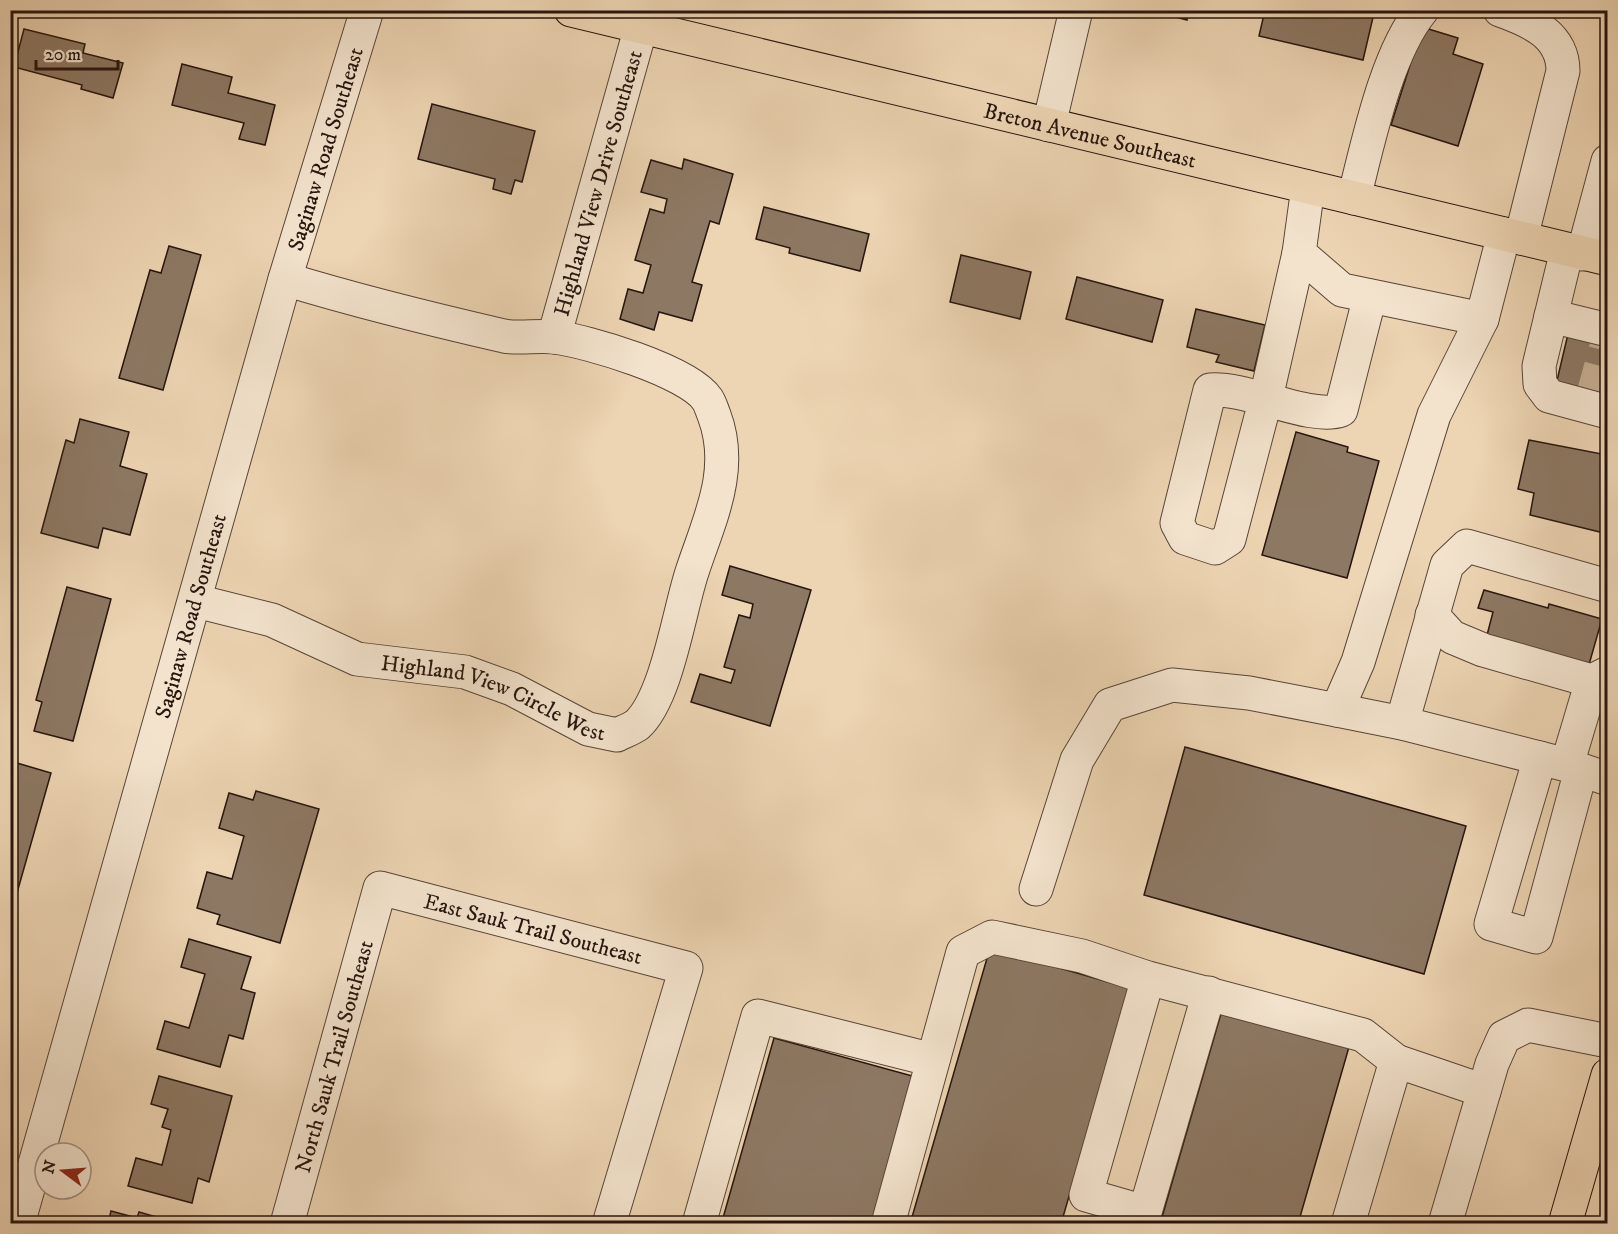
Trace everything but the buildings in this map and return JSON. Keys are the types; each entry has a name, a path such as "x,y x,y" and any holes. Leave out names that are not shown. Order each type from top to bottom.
{"main road":[{"name":"Breton Avenue Southeast","path":"572,10 1586,254"},
{"path":"1565,1224 1608,1075"}],"street":[{"name":"Saginaw Road Southeast","path":"18,1224 196,601 285,279 367,10"},
{"path":"1049,125 1076,10"},
{"path":"1354,198 1397,57 1413,22 1422,10"},
{"path":"1338,710 1358,662 1434,415 1482,319 1513,236 1563,71 1561,49 1547,35 1525,19 1500,10"},
{"name":"Highland View Drive Southeast","path":"554,337 641,27"},
{"path":"1596,406 1549,396 1540,384 1539,366 1551,316 1586,254 1608,161"},
{"path":"1308,187 1299,253 1266,398 1329,414 1341,410 1370,296"},
{"path":"1299,253 1342,290 1482,319"},
{"name":"Highland View Circle West","path":"196,601 272,620 357,659 465,672 512,689 588,729 616,735 637,724 651,702 664,674 691,574 723,473 720,431 707,398 684,378 554,337 508,336 374,306 285,279"},
{"path":"1551,316 1608,330"},
{"path":"1402,723 1447,565 1467,546 1608,586"},
{"path":"1036,889 1077,760 1110,705 1172,686 1249,693 1402,723 1574,768 1600,677 1483,651 1452,637 1432,615"},
{"name":"East Sauk Trail Southeast","path":"380,888 686,968 609,1224"},
{"name":"North Sauk Trail Southeast","path":"287,1224 380,888"},
{"path":"888,1224 963,952 992,937 1082,956 1148,978 1363,1035 1396,1061 1484,1091"},
{"path":"1148,978 1086,1195 1145,1212 1209,993"},
{"path":"699,1224 758,1016 933,1060"},
{"path":"1445,1224 1492,1064 1504,1038 1528,1025 1608,1041"},
{"path":"1348,1224 1396,1061"}],"tunnel":[{"path":"1592,398 1607,343"}]}
